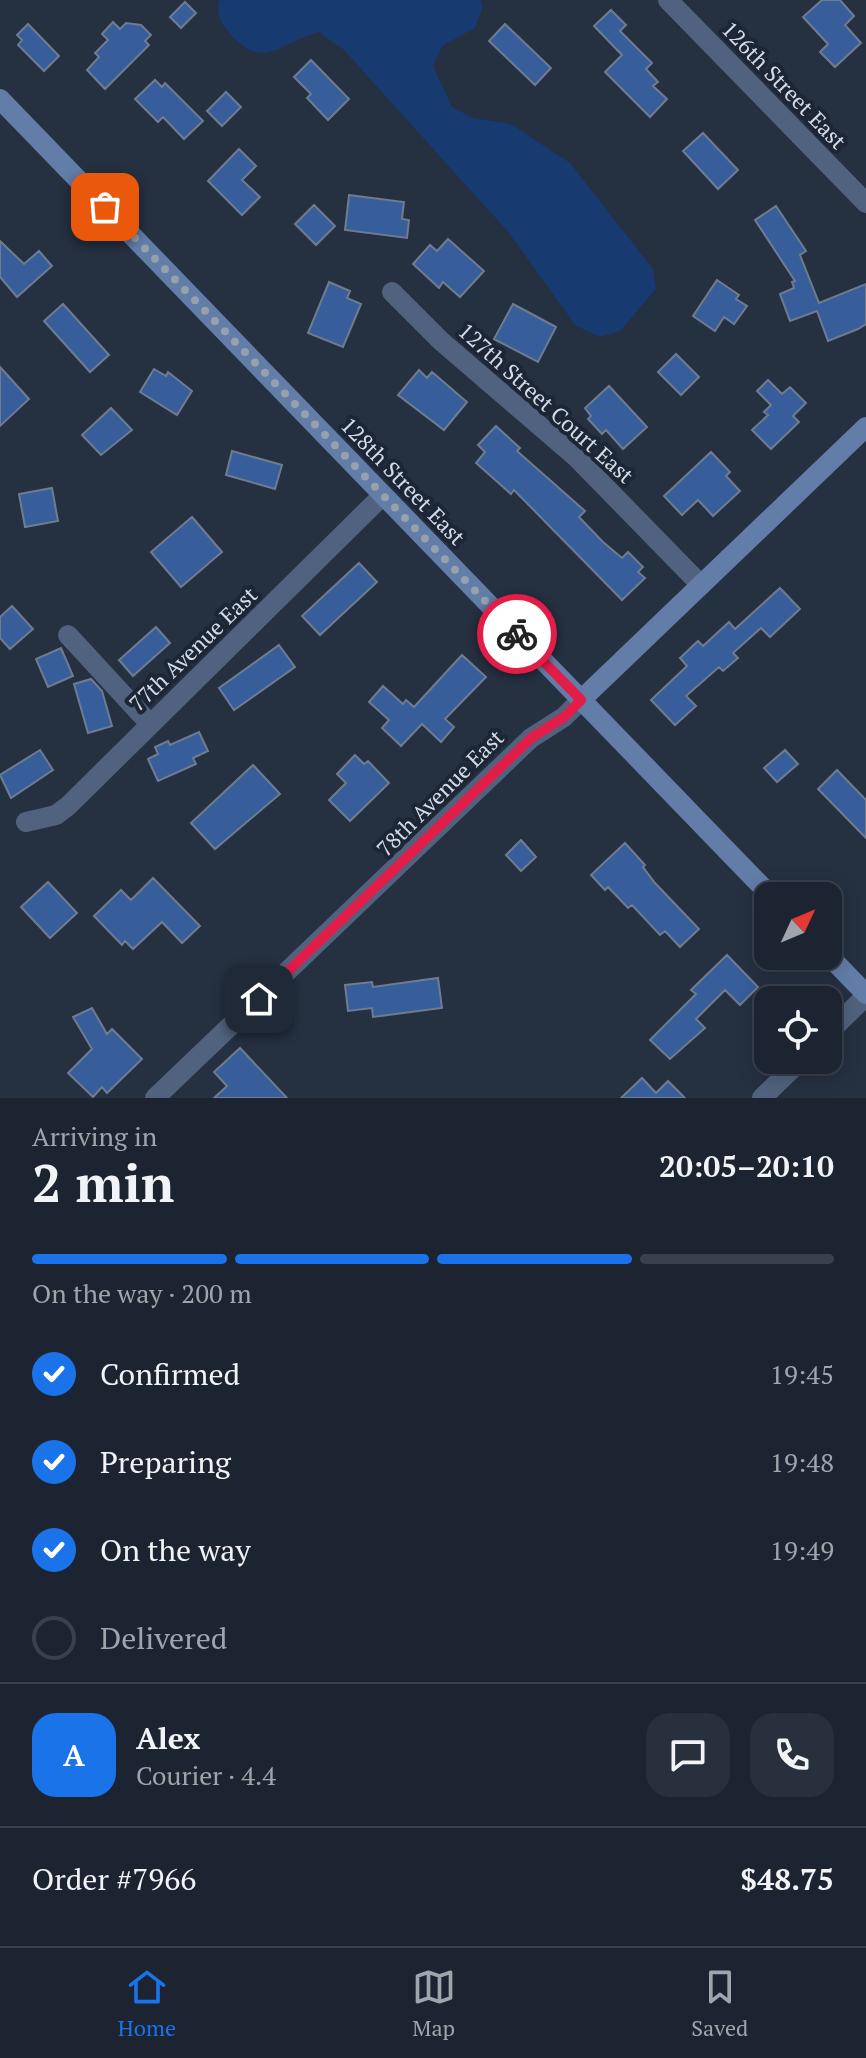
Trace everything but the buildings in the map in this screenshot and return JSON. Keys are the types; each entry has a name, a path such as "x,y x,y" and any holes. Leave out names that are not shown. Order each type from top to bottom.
{"street":[{"name":"126th Street East","path":"668,0 866,203"},
{"name":"128th Street East","path":"0,99 757,882"},
{"name":"127th Street Court East","path":"392,292 441,341 577,458 701,585"},
{"name":"78th Avenue East","path":"155,1098 531,738 564,717 866,427"},
{"name":"77th Avenue East","path":"26,822 56,815 68,806 383,495"},
{"path":"68,635 150,724"},
{"path":"842,970 866,995 842,1019"},
{"path":"762,1098 787,1074"}],"shaded area":[{"path":"220,0 480,0 483,6 475,28 442,46 433,66 452,107 473,118 511,124 570,163 653,269 656,289 620,331 600,337 576,326 509,233 344,50 319,32 271,52 251,50 239,43 224,26 218,11"}],"way so far":[{"path":"105,207 517,634"}],"route":[{"path":"259,999 531,738 564,717 581,700 517,634"}]}
